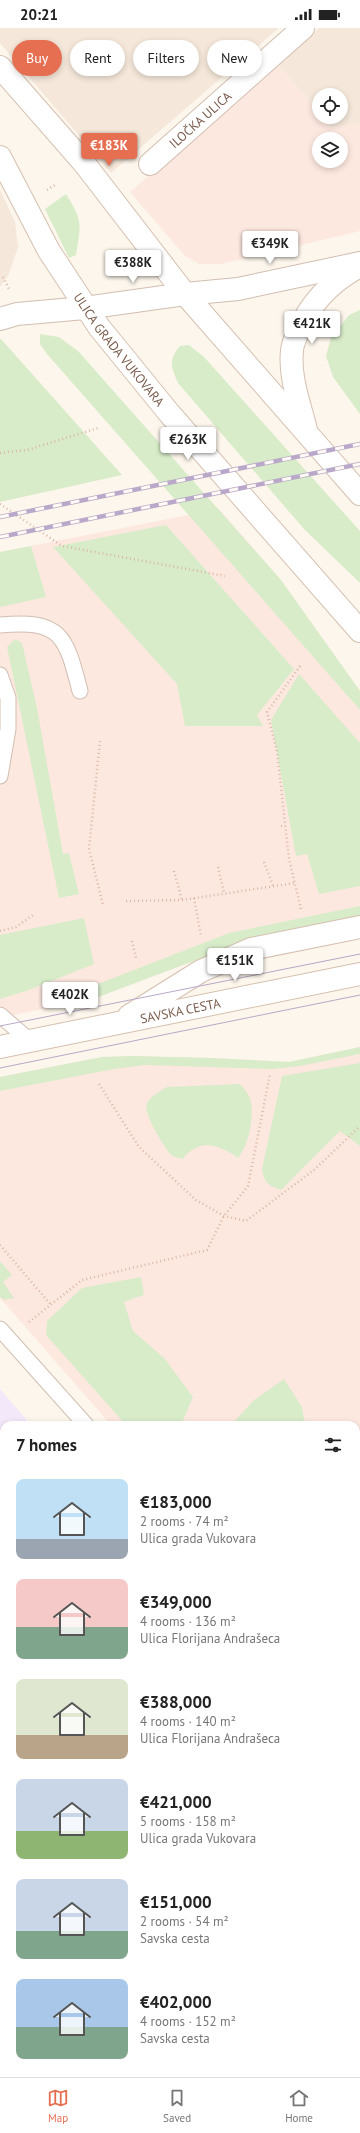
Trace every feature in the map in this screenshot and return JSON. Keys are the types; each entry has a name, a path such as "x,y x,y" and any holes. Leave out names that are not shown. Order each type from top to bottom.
{"main road":[{"name":"ILOČKA ULICA","path":"150,164 303,28"},
{"path":"0,67 84,163 185,294 360,494"},
{"name":"ULICA GRADA VUKOVARA","path":"0,157 49,251 85,308 169,413 360,631"},
{"path":"0,319 17,314 85,308 185,294 238,289 360,264"},
{"path":"308,435 293,373 292,351 304,318 314,302 327,288 360,264"},
{"path":"117,1023 201,971 250,949 360,927"},
{"name":"SAVSKA CESTA","path":"0,1048 360,974"}],"lane":[{"path":"0,625 26,624 44,626 55,633 64,642 71,656 80,691"},
{"path":"0,675 8,698 8,729 0,776"},
{"path":"0,1015 30,1041"},
{"path":"0,1329 82,1421"}],"path":[{"path":"3,277 6,282"},
{"path":"0,452 27,450 98,428"},
{"path":"0,504 62,546 225,576"},
{"path":"301,665 267,712 277,751 289,859 301,909"},
{"path":"100,741 89,849 103,905"},
{"path":"264,862 273,886"},
{"path":"218,866 224,893"},
{"path":"174,871 182,900"},
{"path":"126,901 182,900 295,883"},
{"path":"194,898 201,936"},
{"path":"0,931 16,927 33,916"},
{"path":"132,941 136,958"},
{"path":"29,1322 82,1280 207,1250 224,1216 248,1186 270,1074"},
{"path":"99,1084 139,1146 196,1200 224,1216 246,1221 314,1170 360,1126"},
{"path":"0,1245 51,1305"}],"shaded area":[{"path":"0,28 279,28 262,43 262,40 207,40 207,76 223,76 111,173 28,76 62,76 62,40 12,40 12,57 0,43"},
{"path":"319,28 360,28 360,124 332,128 329,124 348,124 348,88 312,88 312,104 277,64"},
{"path":"277,64 312,104 312,124 329,124 332,128 360,124 360,231 221,264 199,264 185,256 130,192"},
{"path":"0,190 15,222 18,247 9,274 0,287"},
{"path":"219,509 281,580 360,691 360,918 239,944 98,997 0,1018 0,552"},
{"path":"360,1047 360,1421 108,1421 0,1298 0,1077 102,1057 132,1056 212,1058 289,1062"},
{"path":"0,1389 28,1421 0,1421"}],"green space":[{"path":"66,194 78,217 80,229 76,255 69,258 45,209"},
{"path":"360,310 360,414 333,377 326,356 331,338 349,315"},
{"path":"40,334 59,337 78,351 281,580 360,691 360,710 47,354 40,344"},
{"path":"1,339 122,475 0,502"},
{"path":"189,345 204,357 360,531 360,583 304,529 178,383 172,368 172,360 180,346"},
{"path":"166,525 294,669 257,715 263,726 185,726 177,684 53,547"},
{"path":"31,546 46,597 0,607 0,552"},
{"path":"15,639 22,643 37,708 63,854 69,853 79,894 59,898 7,647"},
{"path":"299,674 360,743 360,886 319,894 307,854 296,856 271,720"},
{"path":"360,906 360,918 239,944 98,997 77,1002 75,995 80,991 229,933"},
{"path":"84,918 94,964 29,990 0,999 0,935"},
{"path":"360,1047 360,1054 300,1066 273,1069 145,1065 114,1069 0,1091 0,1077 102,1057 132,1056 212,1058 289,1062"},
{"path":"360,1063 360,1146 340,1131 281,1190 267,1183 262,1169 282,1076"},
{"path":"240,1084 248,1094 251,1101 252,1118 245,1145 238,1158 223,1149 209,1145 196,1148 189,1152 183,1159 171,1155 159,1137 148,1114 146,1107 151,1098 167,1087"},
{"path":"0,1261 12,1275 3,1282 14,1298 4,1300 0,1297"},
{"path":"141,1277 144,1295 124,1302 133,1331 165,1359 193,1397 183,1421 122,1421 46,1335 47,1321 82,1288"},
{"path":"284,1379 302,1407 304,1421 235,1421 254,1400"}],"tram line":[{"path":"0,1026 360,954"},
{"path":"0,1068 360,995"}],"railway":[{"path":"0,517 360,444"},
{"path":"0,537 360,464"}]}
